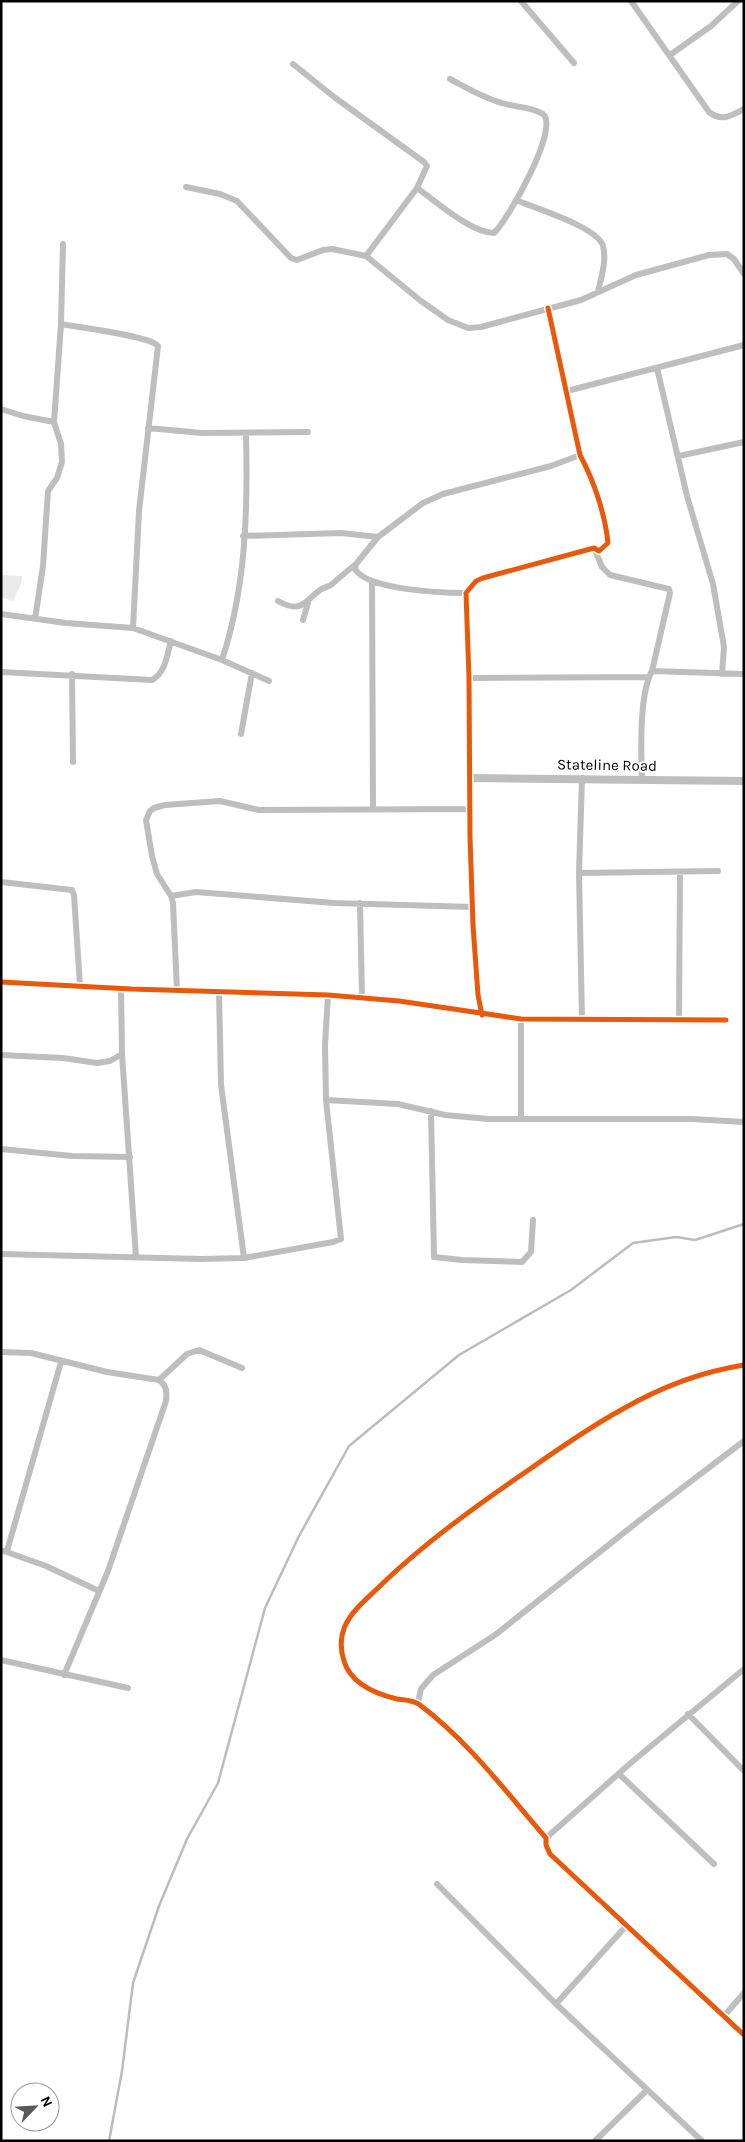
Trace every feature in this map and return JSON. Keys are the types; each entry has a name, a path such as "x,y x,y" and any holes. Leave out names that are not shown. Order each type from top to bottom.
{"street":[{"path":"521,1 574,63"},
{"path":"631,1 709,112 720,119 744,110"},
{"path":"670,55 711,26 738,1"},
{"path":"293,64 342,103 424,162 426,170 417,188 366,256"},
{"path":"417,188 473,227 486,233 494,233 501,227 516,200 547,133 545,116 476,94 450,79"},
{"path":"186,186 237,200 291,258 297,260 323,250 332,249 366,256 420,302 448,320 468,328 480,328 581,300 636,275 708,256 727,254 734,259 744,274"},
{"path":"516,200 566,220 596,235 600,239 604,257 598,292"},
{"path":"35,619 43,566 48,491 57,478 62,462 61,444 54,422 61,324 63,244"},
{"path":"482,1014 477,978 473,907 470,809 470,678 466,593 476,581 483,578 594,548 600,551 605,547 607,539 600,505 587,468 580,455 548,308"},
{"path":"61,324 140,338 157,343 159,349 139,510 133,628"},
{"path":"567,391 744,344"},
{"path":"657,368 687,496 713,584 724,647 722,674"},
{"path":"1,409 23,416 54,422"},
{"path":"148,428 202,433 308,432"},
{"path":"222,660 234,619 241,580 247,491 246,434"},
{"path":"679,456 744,442"},
{"path":"303,620 308,603 320,589 329,586 356,564 378,537 423,503 443,494 551,466 580,455"},
{"path":"243,536 341,533 378,537"},
{"path":"594,548 602,567 610,575 669,589 650,674 641,732 642,780"},
{"path":"356,564 355,569 359,575 372,581 427,592 466,593"},
{"path":"372,581 373,808"},
{"path":"278,601 287,606 308,603"},
{"path":"1,614 133,628 222,660 269,681"},
{"path":"1,672 72,674 152,680 162,671 171,641"},
{"path":"72,674 73,762"},
{"path":"241,734 252,674"},
{"path":"470,678 744,674"},
{"name":"Stateline Road","path":"470,778 744,781"},
{"path":"582,778 579,873 582,1019"},
{"path":"177,990 171,896 158,874 152,856 146,820 150,811 154,808 220,801 260,810 470,809"},
{"path":"679,1020 680,872"},
{"path":"579,873 718,872"},
{"path":"1,882 72,890 74,895 80,986"},
{"path":"171,896 196,892 360,903 473,907"},
{"path":"360,903 362,998"},
{"path":"1,982 328,995 399,1001 521,1019 726,1020"},
{"path":"121,988 122,1054 136,1257"},
{"path":"219,991 221,1085 244,1258"},
{"path":"1,1254 244,1258 341,1239 326,1100 325,1045 328,995"},
{"path":"521,1019 521,1119"},
{"path":"1,1055 63,1058 97,1064 110,1061 122,1054"},
{"path":"326,1100 398,1104 462,1117 692,1119 744,1122"},
{"path":"431,1111 434,1257 522,1262 530,1252 533,1220"},
{"path":"1,1149 72,1156 130,1157"},
{"path":"159,1380 187,1354 199,1350 242,1368"},
{"path":"1,1352 31,1353 107,1372 159,1380 166,1387 166,1401 111,1563 64,1675"},
{"path":"61,1362 4,1550 46,1566 99,1590"},
{"path":"744,1365 699,1374 621,1410 477,1504 405,1563 360,1605 346,1624 341,1638 344,1663 352,1677 381,1694 418,1703 478,1758 546,1838 546,1845 550,1854 744,2035"},
{"path":"418,1703 421,1690 433,1675 495,1635 744,1441"},
{"path":"1,1660 128,1688"},
{"path":"546,1838 573,1812 744,1669"},
{"path":"688,1714 744,1771"},
{"path":"619,1774 714,1864"},
{"path":"437,1884 556,2004 702,2141"},
{"path":"556,2004 626,1926"},
{"path":"724,2016 744,1993"},
{"path":"595,2141 647,2090"}],"shaded area":[{"path":"1,575 22,576 21,584 13,601 1,597"}],"waterway":[{"path":"109,2141 122,2071 133,1983 159,1906 187,1839 218,1783 265,1608 299,1536 349,1446 459,1355 571,1290 633,1243 676,1237 695,1240 744,1224"}],"cycle path":[{"path":"482,1015 478,995 473,925 466,593 476,581 483,578 594,548 599,551 608,543 598,498 580,455 548,308"},
{"path":"1,982 131,989 328,995 399,1001 521,1019 726,1020"},
{"path":"744,1365 680,1382 635,1402 573,1439 452,1525 399,1569 356,1609 345,1626 341,1644 347,1669 358,1682 381,1694 418,1703 438,1719 471,1751 546,1838 546,1845 550,1854 744,2035"}]}
